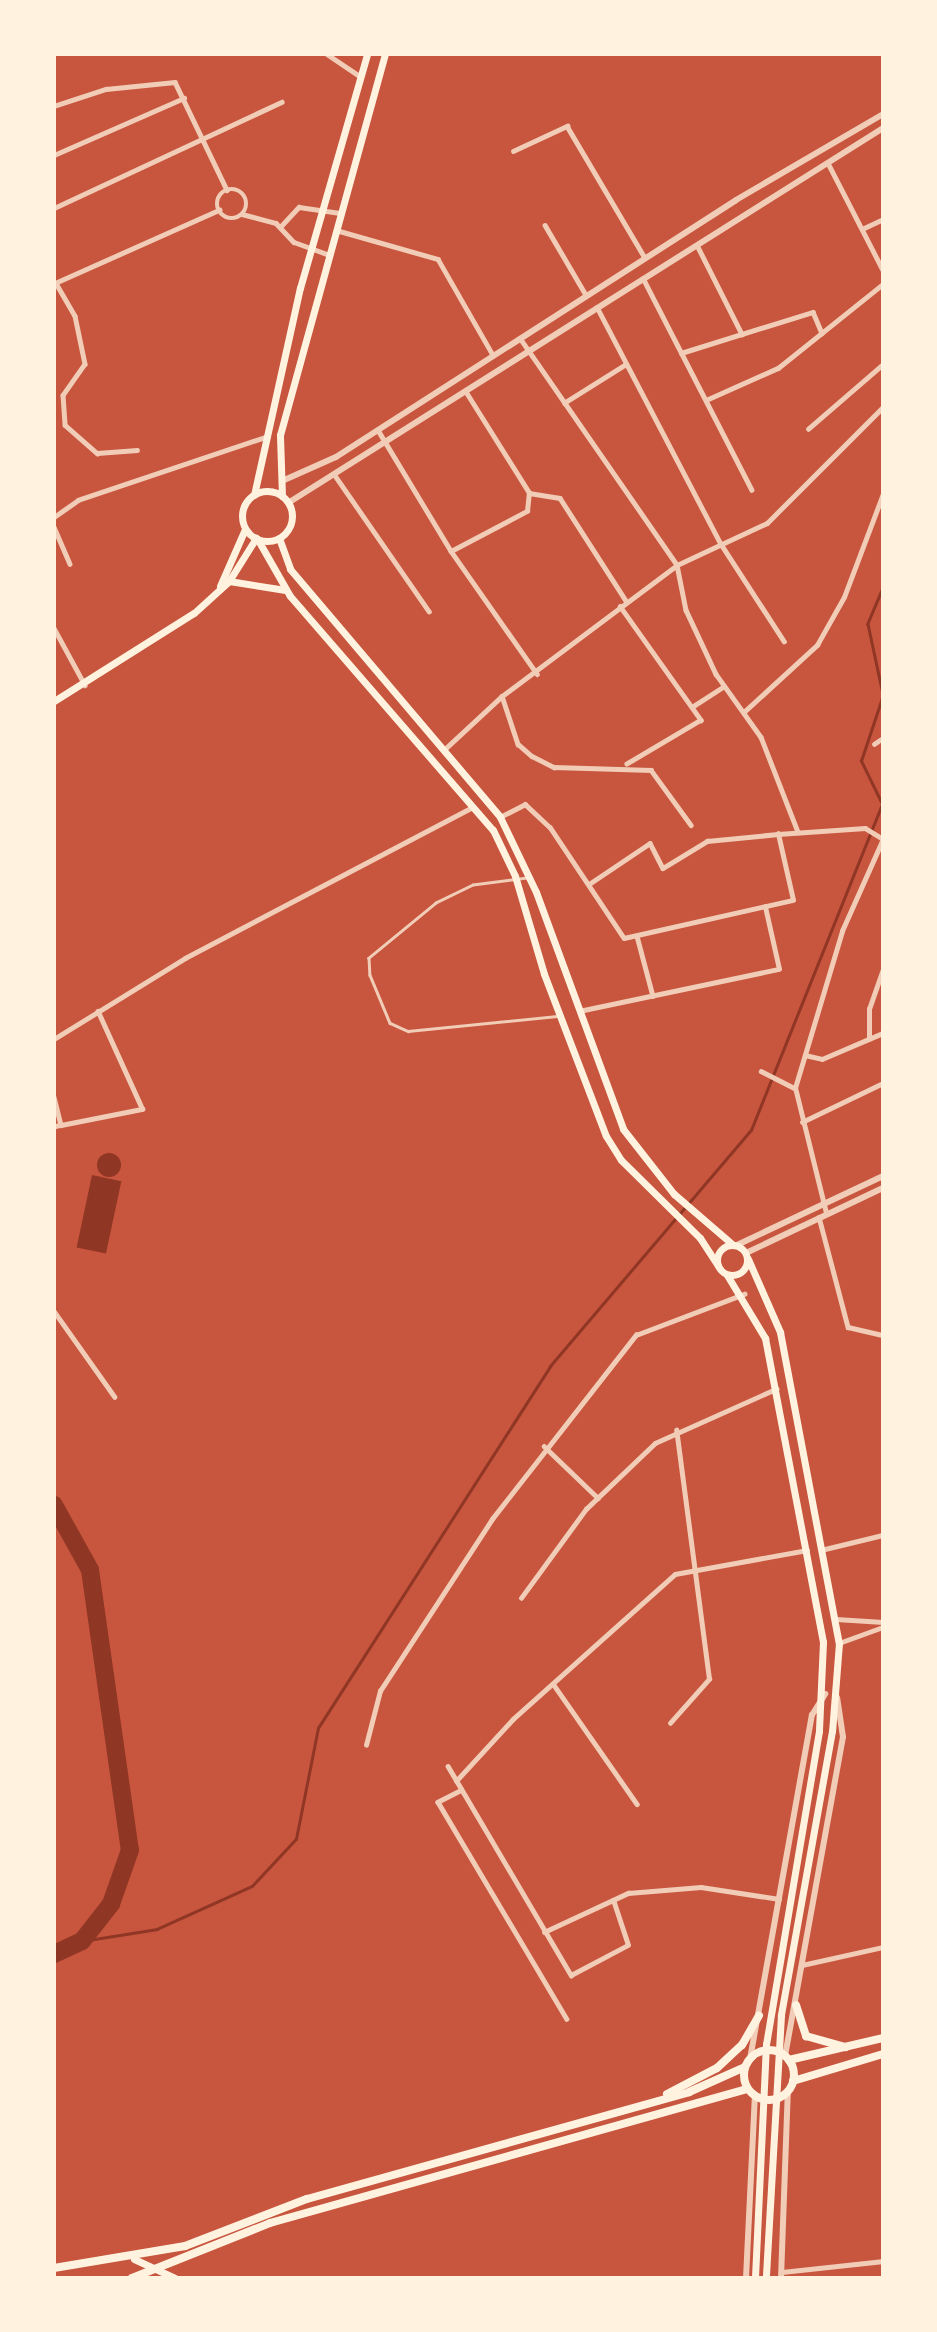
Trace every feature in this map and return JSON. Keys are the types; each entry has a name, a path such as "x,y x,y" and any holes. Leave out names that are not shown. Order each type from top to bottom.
{"highway":[{"path":"796,2005 806,2036 850,2048"},
{"path":"652,2102 717,2068 742,2045 759,2015"},
{"path":"54,2268 134,2259 307,2199 652,2102 747,2063 767,2050 787,2058 850,2048 883,2038"},
{"path":"793,2081 883,2054"},
{"path":"747,2063 748,2089 755,2096 772,2100 788,2091 793,2081 787,2058"},
{"path":"132,2278 270,2223 748,2089"}],"main road":[{"path":"216,593 245,529 242,514 254,495 311,249 368,54"},
{"path":"257,539 279,538 290,526 288,503 282,496 280,435 385,54"},
{"path":"254,495 282,496"},
{"path":"245,529 257,539 285,590 475,806 515,876 559,1016 606,1136 700,1238 718,1266 744,1294 765,1338 777,1388 823,1642 825,1694 769,2013 755,2278"},
{"path":"279,538 297,579 446,748 499,817 531,879 623,1129 674,1194 709,1228 747,1256 780,1332 825,1549 839,1643 837,1697 832,1731 781,2015 766,2278"},
{"path":"54,701 85,685 216,593 229,581 257,539"},
{"path":"229,581 285,590"},
{"path":"718,1266 719,1251 735,1245"},
{"path":"727,1275 742,1273 747,1256"},
{"path":"134,2259 175,2278"}],"street":[{"path":"327,54 361,76"},
{"path":"54,106 163,80 174,82 227,190 245,196 243,214"},
{"path":"54,155 184,98"},
{"path":"54,208 201,136 281,102"},
{"path":"282,481 378,430 645,257 883,114"},
{"path":"513,151 567,126 645,257"},
{"path":"288,503 528,349 883,128"},
{"path":"827,162 883,270"},
{"path":"137,450 97,453 65,425 63,395 85,364 75,316 55,283 219,210 227,190"},
{"path":"281,226 299,207 323,208 341,213"},
{"path":"219,210 229,218 243,214 281,226 294,242 329,255"},
{"path":"862,229 883,219"},
{"path":"545,225 586,295"},
{"path":"336,230 438,260 493,355"},
{"path":"697,244 742,334"},
{"path":"643,278 752,490"},
{"path":"706,400 778,368 883,284"},
{"path":"596,307 721,544 784,641"},
{"path":"681,353 813,312 822,333"},
{"path":"520,338 677,565 686,610 724,686 745,711 798,832"},
{"path":"564,403 626,364"},
{"path":"808,429 883,364"},
{"path":"451,551 527,511 529,492 464,390"},
{"path":"446,748 502,696 537,674 626,601 677,565 766,523 883,407"},
{"path":"378,430 451,551 537,674"},
{"path":"54,517 78,500 268,436"},
{"path":"333,474 429,611"},
{"path":"529,492 560,498 626,601"},
{"path":"745,711 817,645 845,597 883,494"},
{"path":"54,527 71,564"},
{"path":"620,606 692,707 698,725 626,765"},
{"path":"54,628 85,685"},
{"path":"692,707 724,686"},
{"path":"502,696 518,744 532,756 554,767 626,765 651,770 691,825"},
{"path":"874,744 883,738"},
{"path":"499,817 525,804 550,827 624,938 793,900 778,834"},
{"path":"54,1039 185,958 475,806"},
{"path":"589,884 650,843 663,868 707,841 865,828 883,839 842,931 795,1088 826,1213"},
{"path":"578,1012 779,970 765,907"},
{"path":"637,935 653,996"},
{"path":"869,1039 869,1009 883,969"},
{"path":"54,1127 142,1109 98,1012"},
{"path":"805,1055 822,1059 883,1033"},
{"path":"761,1071 795,1088"},
{"path":"802,1122 883,1083"},
{"path":"54,1097 61,1125"},
{"path":"735,1245 883,1176"},
{"path":"747,1256 826,1213 883,1188"},
{"path":"819,1217 848,1327 883,1335"},
{"path":"366,1745 380,1692 544,1446 636,1335 744,1294"},
{"path":"54,1311 115,1397"},
{"path":"521,1598 598,1498 676,1430 777,1388"},
{"path":"670,1723 709,1679 692,1568 676,1430"},
{"path":"544,1446 598,1498"},
{"path":"825,1549 883,1535"},
{"path":"456,1781 554,1685 675,1573 807,1550"},
{"path":"836,1619 883,1625"},
{"path":"839,1643 883,1625"},
{"path":"554,1685 636,1804"},
{"path":"747,2063 759,2015 811,1715 825,1694"},
{"path":"787,2058 843,1737 837,1697"},
{"path":"448,1766 544,1932 576,1976 628,1945 613,1900"},
{"path":"462,1790 438,1802 567,2019"},
{"path":"544,1932 613,1900 701,1887 780,1899"},
{"path":"802,1965 883,1946"},
{"path":"788,2091 782,2275 883,2261"},
{"path":"746,2278 755,2096"}],"lane":[{"path":"531,879 515,876 436,903 369,958 370,975 390,1023 408,1031 559,1016"}],"shaded area":[{"path":"109,1153 117,1157 121,1165 117,1173 109,1177 101,1173 97,1165 101,1157"},
{"path":"92,1175 121,1181 106,1254 77,1247"}],"waterway":[{"path":"883,588 868,624 883,694"},
{"path":"82,1941 157,1929 252,1886 296,1839 318,1728 550,1366 751,1130 882,804 861,761 883,695"},
{"path":"54,1505 90,1570 130,1850 111,1904 82,1941 54,1954"}]}
